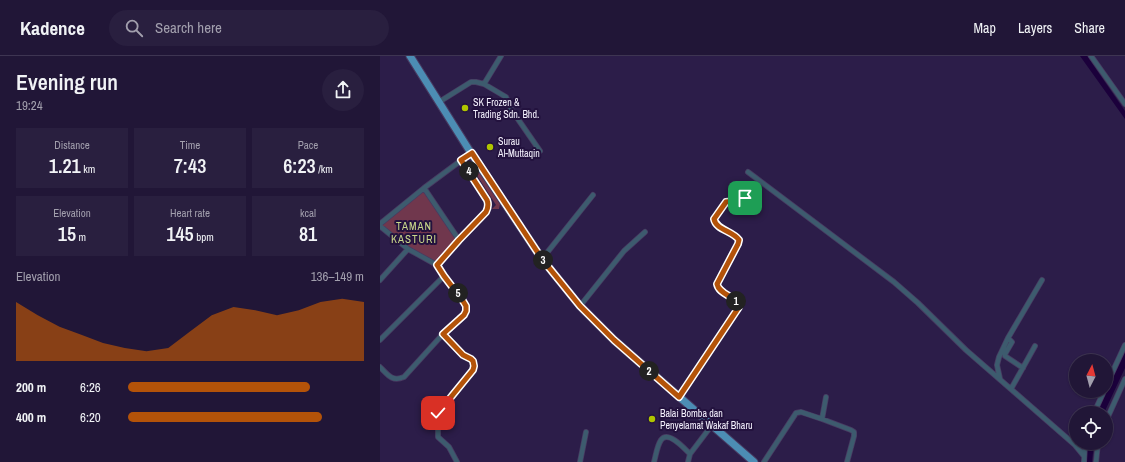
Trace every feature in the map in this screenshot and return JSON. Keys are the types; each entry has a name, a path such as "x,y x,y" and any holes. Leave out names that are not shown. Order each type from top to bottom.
{"main road":[{"path":"410,56 542,259 580,306 614,340 754,462"}],"street":[{"path":"484,84 501,56"},
{"path":"1091,56 1125,104"},
{"path":"439,102 471,82 484,84 506,97 511,109 540,151"},
{"path":"380,367 388,376 394,379 404,377 443,334 464,315 466,311 466,306 463,301 437,265 408,250 380,225 424,188 472,153"},
{"path":"437,265 488,208 487,200 461,160"},
{"path":"748,172 894,282 918,303 966,350 1075,445 1084,456"},
{"path":"424,188 459,240"},
{"path":"542,259 593,195"},
{"path":"679,397 739,307 737,302 719,288 717,284 739,240 737,236 717,225 714,219 726,202 729,201 740,204 745,198"},
{"path":"580,306 624,251 645,232"},
{"path":"381,278 408,250"},
{"path":"380,340 444,276"},
{"path":"1000,379 997,365 999,357 1008,338 1042,280"},
{"path":"443,334 463,355 471,359 474,364 473,370 438,414 438,437 449,447 457,462"},
{"path":"1008,338 1012,342 1005,356 1023,368"},
{"path":"1113,371 1125,345"},
{"path":"1011,389 1035,346"},
{"path":"1113,406 1125,379"},
{"path":"822,419 826,397"},
{"path":"764,462 796,413 801,412 854,432 847,462"},
{"path":"688,462 690,454 712,425"},
{"path":"580,462 586,432"},
{"path":"654,462 660,443 667,436 672,438 690,454"},
{"path":"1084,462 1085,450"},
{"path":"1096,462 1097,450"}],"shaded area":[{"path":"1080,56 1087,56 1125,111 1125,119"},
{"path":"469,163 473,163 500,204 499,209 492,209 496,205"},
{"path":"424,188 459,240 437,265 408,249 380,224"},
{"path":"1125,350 1125,368 1113,394 1113,375"},
{"path":"1102,398 1111,398 1107,406 1098,406"},
{"path":"1087,450 1093,450 1092,462 1086,462"}],"place":[{"name":"SK Frozen & Trading Sdn. Bhd.","path":"465,108"},
{"name":"Surau Al-Muttaqin","path":"490,147"},
{"name":"Balai Bomba dan Penyelamat Wakaf Bharu","path":"652,419"}],"district":[{"name":"TAMAN KASTURI","path":"414,232"}],"route":[{"path":"438,413 473,370 474,366 474,362 463,355 443,334 464,315 466,306 437,265 488,208 487,200 461,160 472,153 542,259 584,311 614,340 679,397 739,307 737,302 717,287 717,282 739,240 737,236 717,225 714,219 726,202 729,201 738,205 742,203 745,198"}]}
